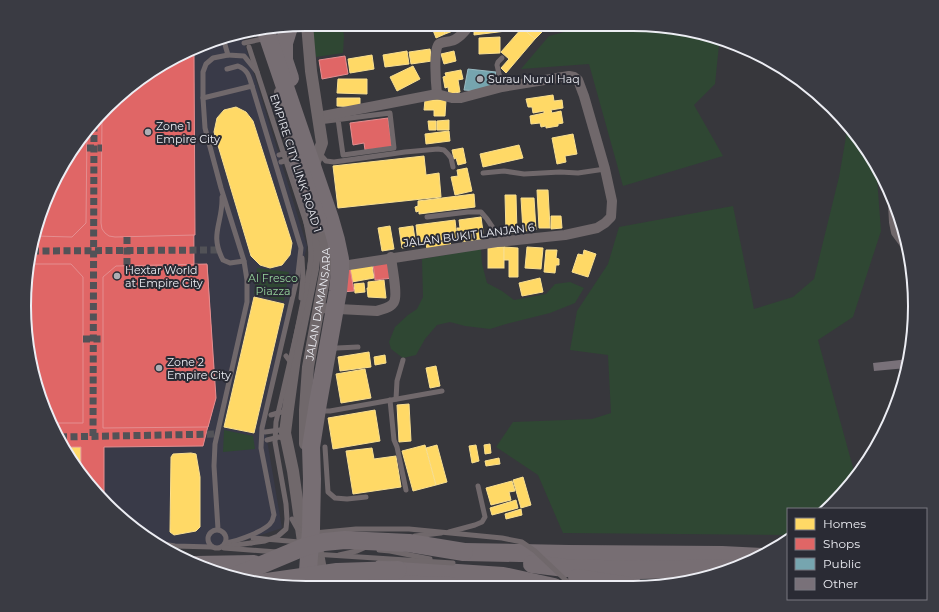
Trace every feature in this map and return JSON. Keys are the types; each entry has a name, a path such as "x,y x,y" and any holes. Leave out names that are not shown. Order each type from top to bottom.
{"highway":[{"path":"287,32 284,43 284,60 307,129 310,177"},
{"path":"261,37 276,33"},
{"path":"261,37 330,219 340,259 338,291 311,447 311,529 308,571 313,581"},
{"path":"261,37 309,196 326,240 329,263 328,292 301,445 300,528 293,580"},
{"path":"241,573 304,547 324,542 345,540 409,543 456,569 526,581"},
{"path":"456,569 569,554 749,556"},
{"path":"401,581 456,569 514,561 565,568 639,570 714,568"},
{"path":"215,565 331,564 398,570"},
{"path":"283,580 337,572 456,569 575,578 595,581"}],"street":[{"path":"308,31 311,71 322,143 310,177"},
{"path":"437,94 435,61 436,46 439,43 456,39 465,31"},
{"path":"261,37 270,56 305,200"},
{"path":"319,120 437,94 452,98 461,98 502,87 568,76 574,77 578,80 584,96 605,169"},
{"name":"JALAN BUKIT LANJAN 6","path":"326,268 496,242 565,235 597,228 611,217 612,201 605,169"},
{"name":"JALAN DAMANSARA","path":"310,177 319,211 326,251 326,268 319,308 316,352 306,388 305,410 305,457 315,495 318,557 315,581"},
{"name":"JALAN DAMANSARA","path":"305,200 315,252 302,302 286,434 302,536 314,581"},
{"path":"894,221 899,234"},
{"path":"319,308 377,311 391,306 394,302 395,288 391,257"},
{"path":"307,280 323,286"}],"lane":[{"name":"EMPIRE CITY LINK ROAD 1","path":"224,546 265,541 278,536 286,529 286,504 275,442 276,422 307,287 311,258 310,235 257,72 261,37"},
{"path":"225,44 228,55"},
{"path":"218,529 214,466 215,444 248,302 244,261 221,188 205,128 203,72 206,64 213,58 228,55 244,56 257,72"},
{"path":"502,58 498,62 502,87"},
{"path":"227,69 238,66 244,68 248,74 301,248 307,280 298,323"},
{"path":"203,98 252,86"},
{"path":"319,120 390,113 394,148 343,155 338,119"},
{"path":"279,155 300,155 306,136"},
{"path":"319,153 326,161 334,162 438,149 444,150 448,154 451,158 453,167"},
{"path":"281,162 293,155"},
{"path":"482,173 504,171 524,174 560,172 578,173 605,169"},
{"path":"221,188 222,205 217,235 218,250 223,260 230,263 244,261"},
{"path":"427,217 481,212 493,228 496,242"},
{"path":"170,545 219,548 266,528 272,522 274,515 261,448 262,428 298,274 301,248"},
{"path":"316,352 326,352 338,348 358,347"},
{"path":"286,356 294,366"},
{"path":"403,360 393,400 394,440 397,447 406,490"},
{"path":"305,410 330,411 442,391"},
{"path":"271,414 288,409"},
{"path":"265,432 280,430 286,434 283,438 267,440"},
{"path":"325,447 328,492 334,498 347,499 366,496"},
{"path":"318,557 357,551 372,545 409,537 449,532 482,522 485,517 478,486"},
{"path":"315,495 328,492"},
{"path":"286,504 297,528 308,533 356,529 408,529 502,538 522,542 535,551 567,581"},
{"path":"212,547 208,542 208,536 212,531 218,529 226,534 227,540 224,546"},
{"path":"254,538 337,546"},
{"path":"224,546 456,569"},
{"path":"345,547 368,549"},
{"path":"375,550 390,551 456,569"}],"shaded area":[{"path":"243,38 307,246 270,399 265,428 282,528 237,543 204,548 174,547 153,535 125,513 99,487 77,459 59,428 40,377 36,360 33,342 31,306 33,270 40,235 59,184 77,153 99,125 125,99 153,77 184,59"}],"green space":[{"path":"312,31 343,31 343,53 316,57"},
{"path":"568,31 633,31 669,33 704,40 719,45 715,84 694,105 723,156 623,186 589,64 521,69 549,36"},
{"path":"846,132 862,153 877,179 881,231 853,317 818,340 854,470 840,487 819,508 787,508 786,535 563,533 538,475 496,447 513,422 592,419 611,413 608,355 570,350 577,311 608,264 619,227 733,206 754,309 793,297 814,279 839,177"},
{"path":"481,249 482,264 487,283 502,291 514,300 546,294 555,284 570,282 584,288 575,303 550,313 490,329 465,326 450,322 437,325 425,339 416,355 403,358 391,349 389,342 395,327 417,309 423,297 422,259"},
{"name":"Al Fresco Piazza","path":"257,268 289,272 284,301 254,294"},
{"path":"224,430 253,436 255,449 223,452"}],"building: Homes":[{"path":"433,31 444,31 445,34 436,38"},
{"path":"444,31 453,31 445,34"},
{"path":"474,31 506,31 474,35"},
{"path":"519,31 526,31 535,39 506,73 501,68 509,59 501,52"},
{"path":"525,31 543,31 535,39"},
{"path":"500,37 500,53 479,54 479,38"},
{"path":"430,49 432,61 411,64 409,52"},
{"path":"407,51 409,64 385,67 383,55"},
{"path":"454,51 456,61 444,64 441,54"},
{"path":"372,55 374,69 350,73 348,59"},
{"path":"413,66 420,79 397,91 390,77"},
{"path":"461,70 463,79 458,80 460,92 449,94 448,87 445,88 443,77 446,76 445,73"},
{"path":"338,79 367,79 367,94 337,93"},
{"path":"553,95 554,101 562,100 563,108 551,110 552,113 561,111 563,123 558,124 558,126 546,128 546,126 541,127 540,123 531,124 530,116 544,113 544,111 533,113 532,107 528,107 526,99"},
{"path":"337,98 360,98 360,107 337,106"},
{"path":"425,100 446,100 445,116 434,116 434,110 424,110"},
{"path":"236,107 246,112 253,121 292,243 290,255 282,265 270,268 260,265 251,256 214,132 217,118 224,110"},
{"path":"449,120 449,130 437,130 437,121"},
{"path":"428,121 436,121 436,130 429,130"},
{"path":"449,131 450,141 426,144 425,134"},
{"path":"573,134 577,154 565,156 566,162 557,164 552,138"},
{"path":"519,145 523,158 483,167 480,154"},
{"path":"463,148 466,163 458,165 456,158 454,159 452,150"},
{"path":"424,156 426,175 439,173 441,197 338,208 333,166"},
{"path":"467,168 472,191 455,195 451,177 458,176 457,170"},
{"path":"537,190 548,190 550,228 539,228"},
{"path":"474,194 475,207 419,214 419,211 416,212 415,207 418,206 418,201"},
{"path":"505,195 516,195 517,233 506,233"},
{"path":"521,198 534,198 536,230 523,231"},
{"path":"551,216 561,216 562,228 551,229"},
{"path":"481,217 484,239 462,242 461,236 458,237 457,228 460,228 459,220"},
{"path":"455,220 457,238 418,243 416,225"},
{"path":"390,226 394,249 382,251 378,228"},
{"path":"413,226 416,246 402,248 399,228"},
{"path":"450,241 451,246 427,249 426,244"},
{"path":"488,247 504,247 504,268 488,268"},
{"path":"504,247 518,248 518,277 509,277 509,260 504,260"},
{"path":"527,247 543,248 541,269 525,268"},
{"path":"546,250 557,250 556,258 559,259 559,265 556,265 555,273 544,272"},
{"path":"584,250 596,254 588,277 572,272 578,254 583,255"},
{"path":"372,265 374,278 352,282 350,268"},
{"path":"540,278 543,292 522,296 519,283"},
{"path":"384,280 386,298 368,297 368,282"},
{"path":"364,283 365,292 355,293 354,284"},
{"path":"254,297 284,304 254,433 224,427"},
{"path":"369,352 371,367 340,371 338,357"},
{"path":"385,355 386,363 375,365 374,357"},
{"path":"436,366 440,386 430,388 426,368"},
{"path":"365,369 371,398 341,403 336,374"},
{"path":"409,404 411,441 399,442 397,405"},
{"path":"375,410 380,441 333,449 328,418"},
{"path":"490,444 491,453 485,454 484,445"},
{"path":"425,445 436,485 413,491 402,451"},
{"path":"437,445 447,482 436,485 426,448"},
{"path":"476,445 479,461 472,463 469,446"},
{"path":"70,447 81,447 80,463"},
{"path":"372,448 374,459 396,456 401,487 353,494 346,451"},
{"path":"173,454 196,454 200,477 200,527 196,531 174,535 170,532 171,457"},
{"path":"499,458 500,464 486,466 485,461"},
{"path":"523,477 531,505 521,508 513,480"},
{"path":"512,481 515,491 509,492 511,500 491,505 486,488"},
{"path":"516,500 518,508 492,515 490,508"},
{"path":"521,509 522,515 506,519 505,514"}],"building: Shops":[{"name":"Hextar World at Empire City","path":"193,55 194,265 207,265 215,398 203,446 104,447 104,492 81,464 81,447 70,447 59,428 40,377 36,360 33,342 31,306 33,270 40,235 59,184 77,153 99,125 125,99 153,77"},
{"name":"Zone 1 Empire City","path":"194,55 195,235 115,237 109,236 105,233 102,229 102,122 125,99 153,77"},
{"path":"345,56 348,74 322,79 319,60"},
{"path":"388,118 392,147 365,150 364,143 353,145 350,123"},
{"path":"87,140 86,223 72,237 40,236 59,184 77,153"},
{"path":"390,261 393,278 375,280 373,263"},
{"path":"34,264 71,264 83,277 83,423 57,423 40,377 33,342 31,306"},
{"name":"Zone 2 Empire City","path":"207,264 216,398 208,427 103,428 103,277 116,266"},
{"path":"350,268 354,291 342,292 343,269"}],"building: Public":[{"name":"Surau Nurul Haq","path":"468,69 496,72 493,86 479,91 464,90"}],"building: Other":[{"path":"903,360 901,369 874,371 873,363"}],"tunnel":[{"path":"93,436 94,131"},
{"path":"87,148 102,148"},
{"path":"127,237 127,266"},
{"path":"36,251 218,250"},
{"path":"83,339 103,339"},
{"path":"64,437 217,434"}],"place":[{"name":"Surau Nurul Haq","path":"480,79"},
{"name":"Zone 1 Empire City","path":"148,132"},
{"name":"Hextar World at Empire City","path":"117,276"},
{"name":"Zone 2 Empire City","path":"159,368"}]}
